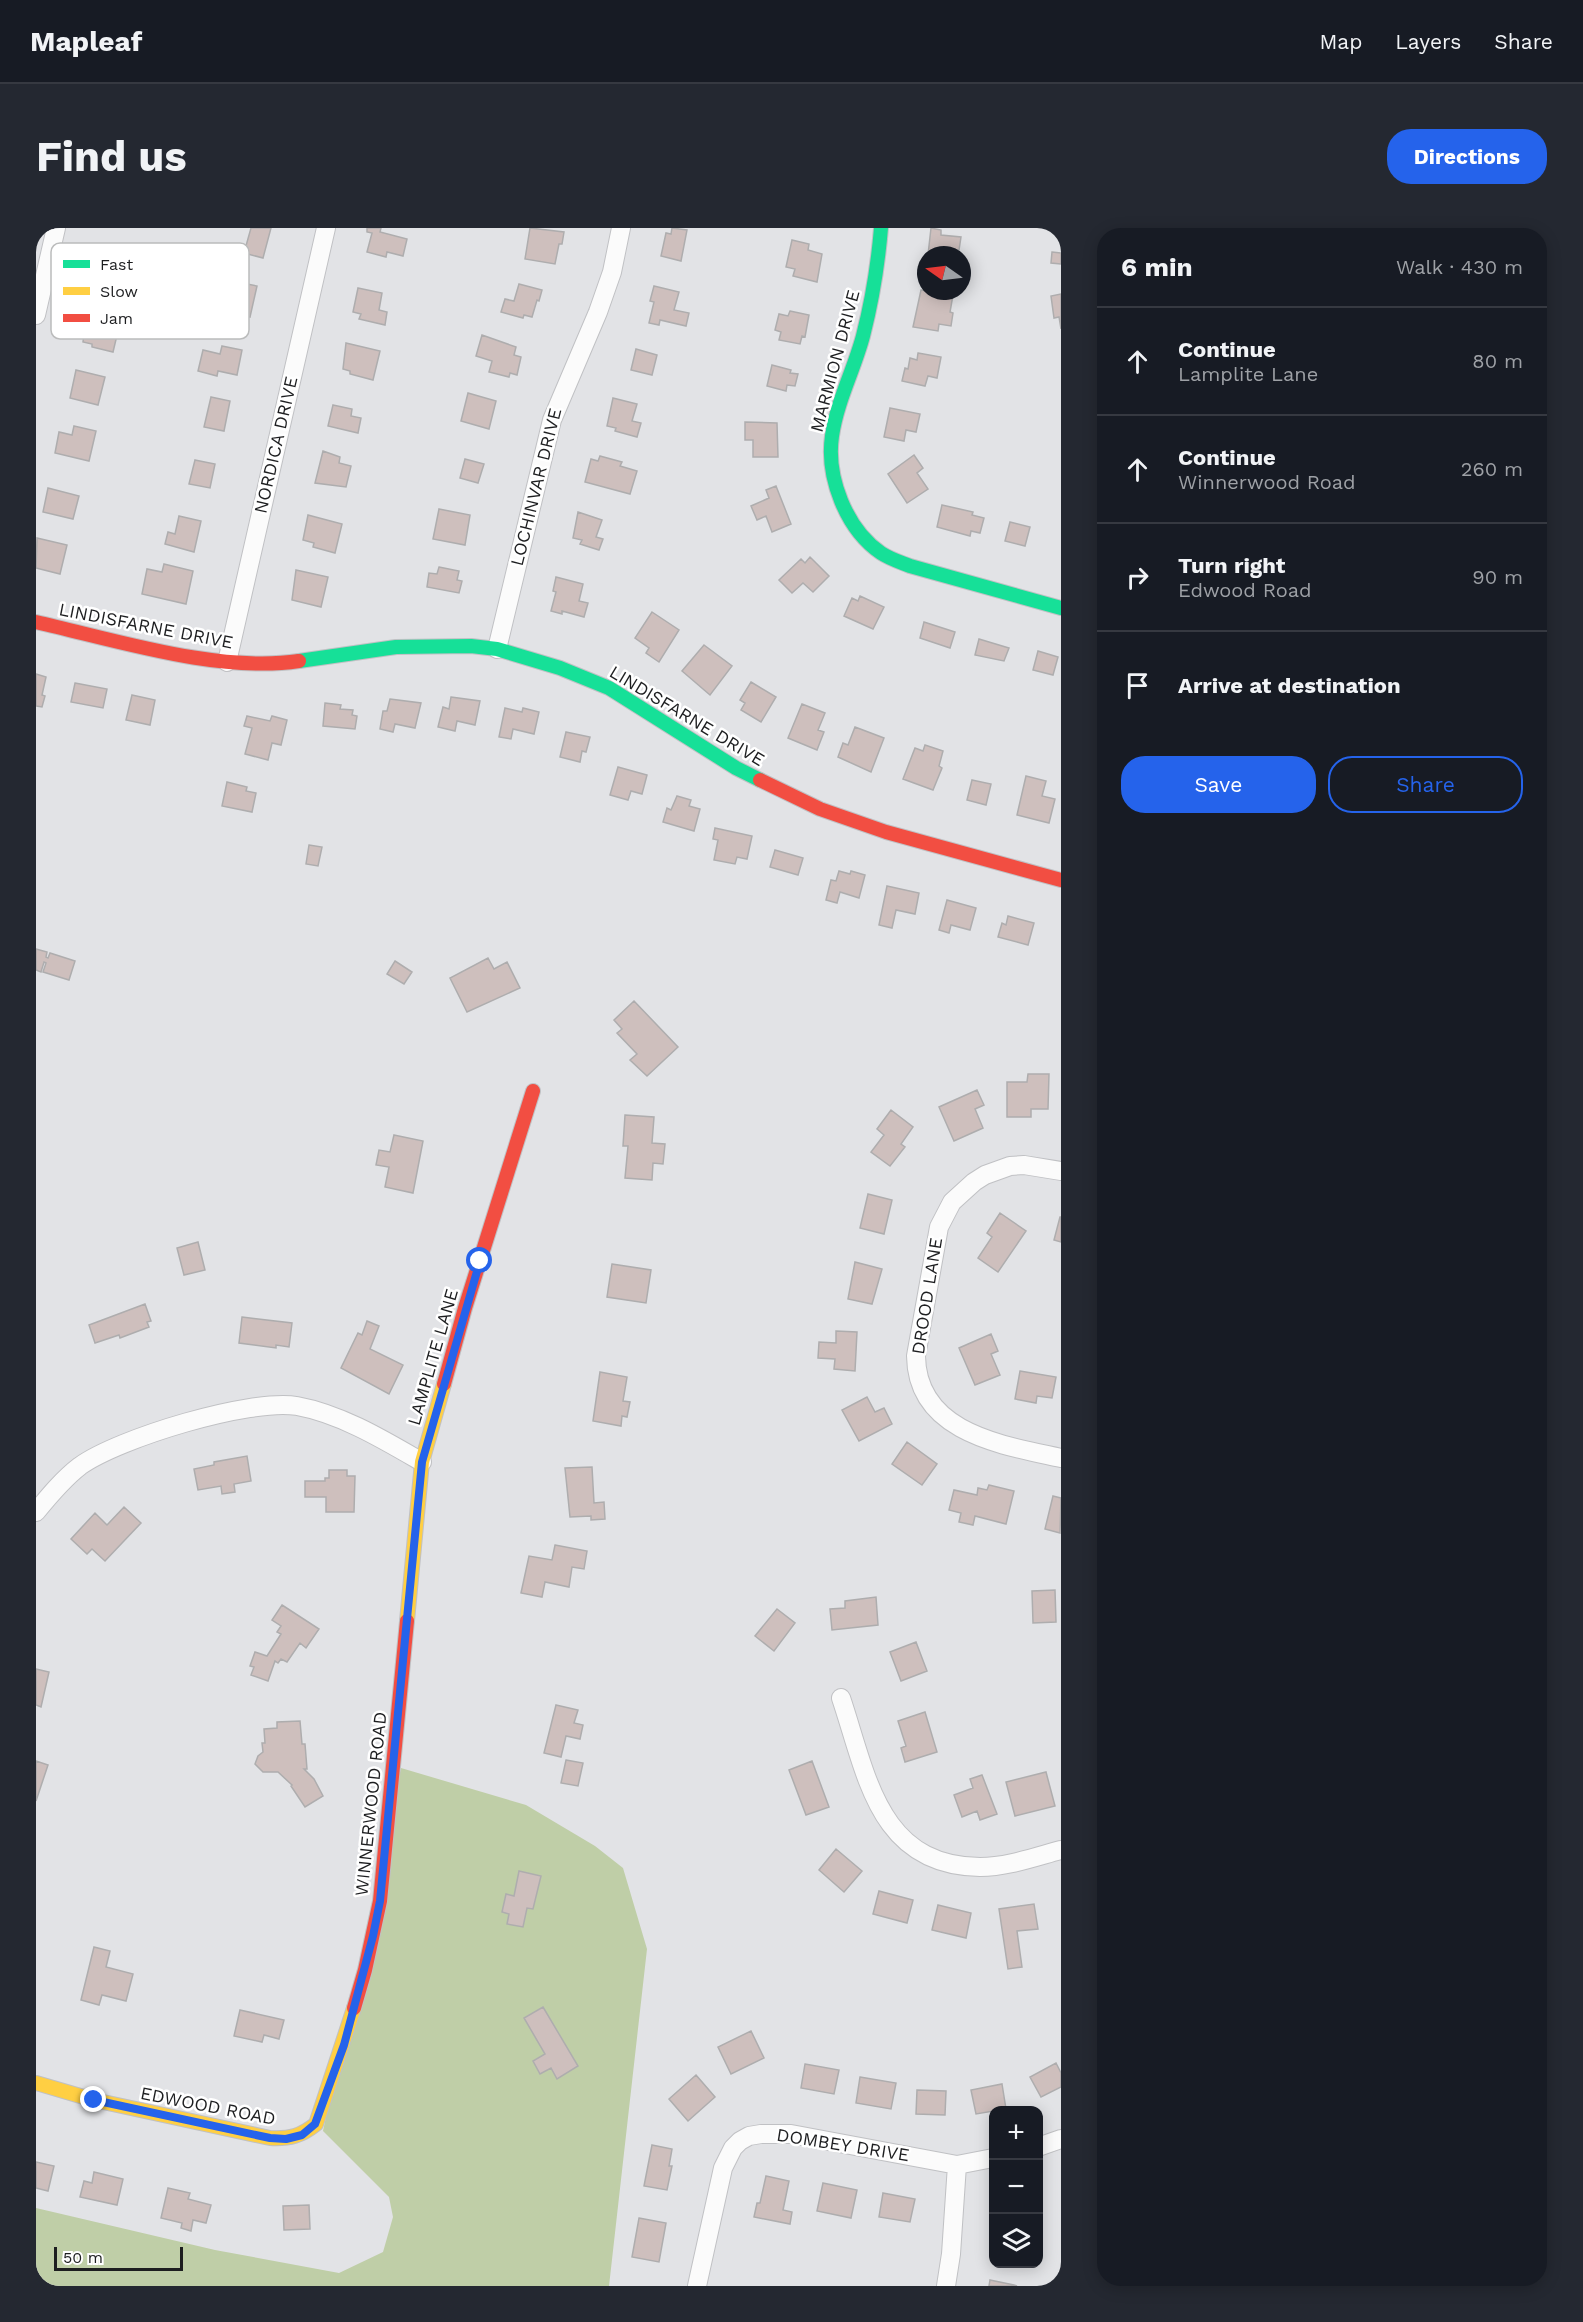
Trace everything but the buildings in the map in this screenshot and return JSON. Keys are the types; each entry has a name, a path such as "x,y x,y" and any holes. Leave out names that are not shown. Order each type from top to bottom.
{"street":[{"path":"53,243 56,228"},
{"name":"NORDICA DRIVE","path":"227,662 326,228"},
{"name":"LOCHINVAR DRIVE","path":"497,649 552,420 598,312 612,272 621,228"},
{"name":"MARMION DRIVE","path":"882,228 876,277 862,337 832,436 831,464 841,499 859,531 887,557 910,566 1061,608"},
{"path":"36,315 51,250"},
{"name":"LINDISFARNE DRIVE","path":"36,622 227,662 286,663 396,647 471,646 497,649 560,668 609,688 736,768 820,809 886,832 1061,880"},
{"name":"LAMPLITE LANE","path":"422,1462 465,1308 533,1091"},
{"name":"DROOD LANE","path":"1061,1171 1024,1165 1010,1166 985,1174 952,1202 939,1227 916,1356 916,1373 928,1398 950,1422 999,1445 1061,1458"},
{"path":"36,1512 79,1467 100,1454 146,1435 245,1408 272,1405 296,1406 316,1411 364,1431 422,1462"},
{"name":"WINNERWOOD ROAD","path":"302,2135 315,2124 336,2068 365,1970 380,1901 422,1462"},
{"path":"841,1698 878,1803 897,1834 917,1851 947,1862 981,1867 1003,1865 1061,1850"},
{"name":"EDWOOD ROAD","path":"36,2084 94,2100 270,2138 286,2139 302,2135"},
{"name":"DOMBEY DRIVE","path":"698,2286 723,2168 733,2148 740,2140 761,2134 791,2134 957,2165 989,2159"},
{"path":"1043,2145 1061,2139"},
{"path":"946,2286 951,2254 957,2165"}],"green space":[{"path":"401,1768 526,1805 595,1846 623,1868 647,1949 609,2286 36,2286 36,2208 215,2250 339,2273 383,2252 393,2217 389,2197 323,2131"}],"traffic: fast":[{"path":"881,228 866,323 834,423 832,436 832,468 841,501 858,530 869,543 888,557 910,566 1061,608"},
{"path":"299,661 396,647 471,646 497,649 560,668 609,688 736,768 760,780"}],"traffic: slow":[{"path":"407,1621 422,1462 444,1384"},
{"path":"36,2083 94,2100 270,2138 289,2137 300,2134 316,2124 354,2008"}],"traffic: jam":[{"path":"36,622 201,659 268,664 299,661"},
{"path":"760,780 820,809 886,832 1061,880"},
{"path":"444,1384 465,1308 533,1091"},
{"path":"354,2008 380,1901 407,1621"}],"route":[{"path":"94,2100 270,2138 286,2139 302,2135 315,2124 321,2111 355,2006 380,1901 422,1462 480,1261"}]}
